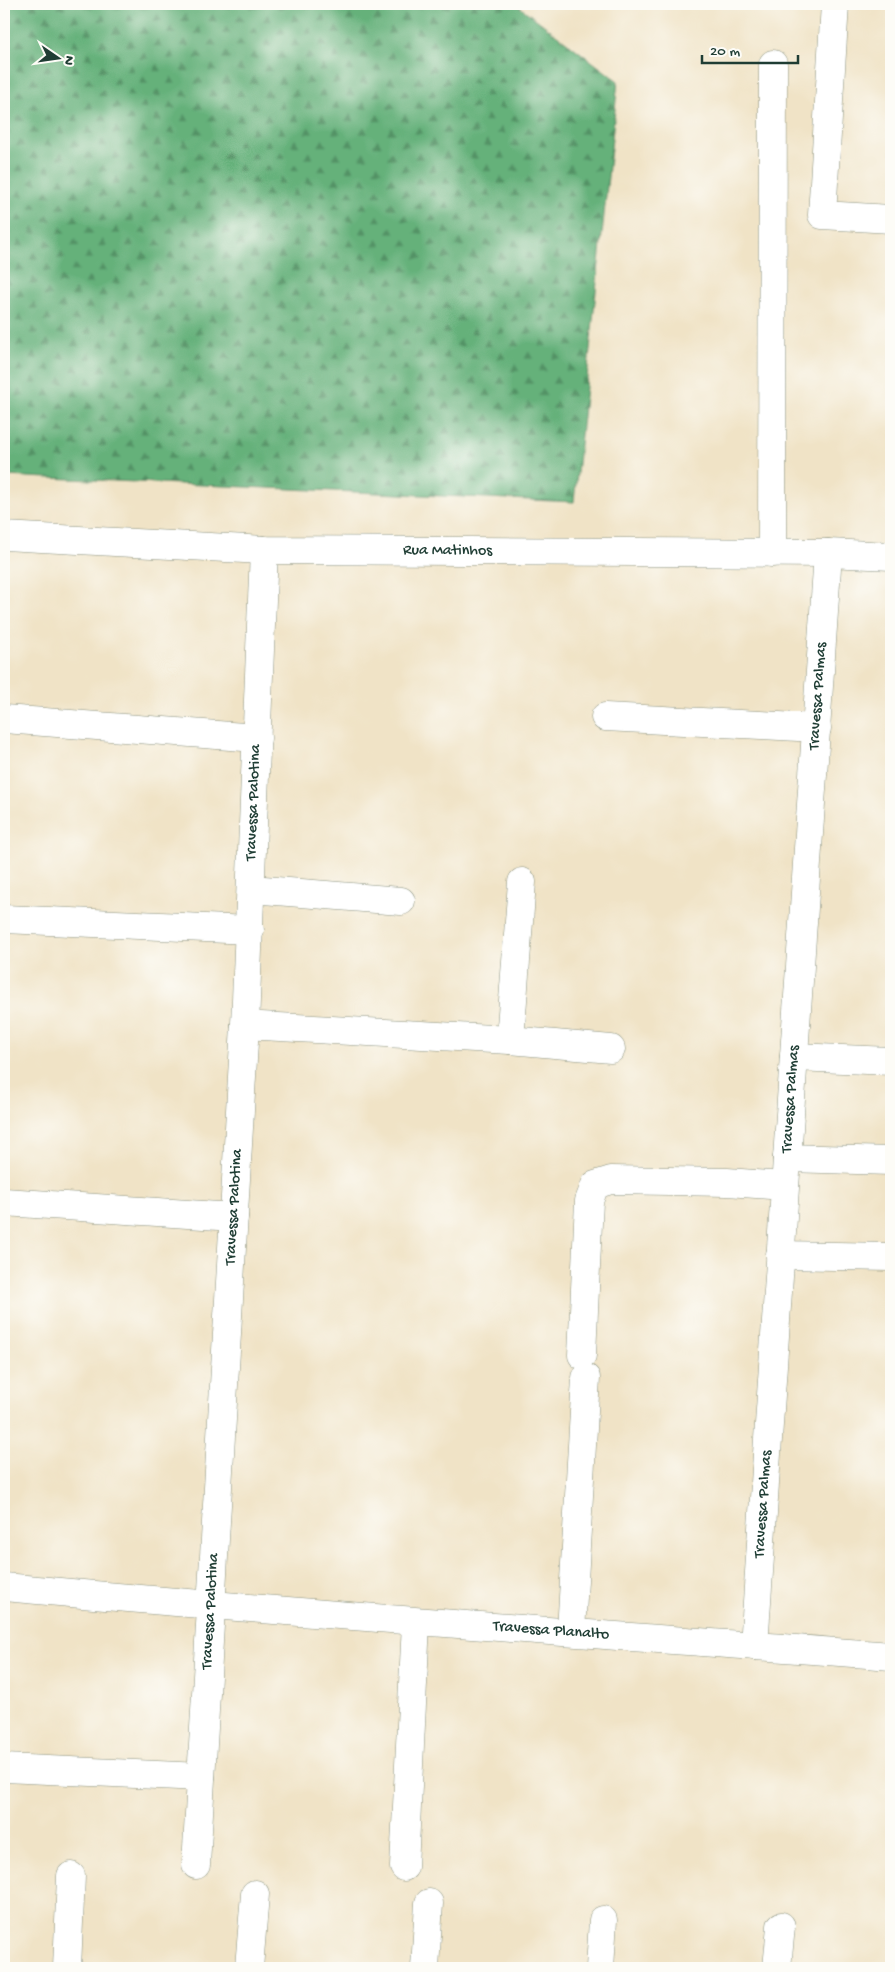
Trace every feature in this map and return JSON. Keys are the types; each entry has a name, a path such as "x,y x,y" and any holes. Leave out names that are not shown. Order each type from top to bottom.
{"street":[{"path":"835,4 822,215 891,219"},
{"path":"772,553 773,64"},
{"name":"Rua Matinhos","path":"4,536 264,550 828,553 891,556"},
{"name":"Travessa Palotina","path":"196,1865 246,1025 264,550"},
{"name":"Travessa Palmas","path":"754,1646 828,553"},
{"path":"604,717 817,728"},
{"path":"4,719 257,738"},
{"path":"510,1040 522,882"},
{"path":"251,889 401,901"},
{"path":"4,919 250,930"},
{"path":"246,1025 510,1040 611,1049"},
{"path":"794,1056 891,1061"},
{"path":"787,1158 891,1161"},
{"path":"571,1631 584,1366 589,1201 595,1185 611,1180 727,1182 784,1186"},
{"path":"4,1202 234,1218"},
{"path":"780,1255 812,1254 891,1257"},
{"name":"Travessa Planalto","path":"4,1587 416,1623 571,1631 891,1656"},
{"path":"404,1867 416,1623"},
{"path":"4,1768 202,1777"},
{"path":"67,1968 71,1876"},
{"path":"249,1968 255,1894"},
{"path":"425,1968 429,1903"},
{"path":"600,1968 603,1920"},
{"path":"777,1968 781,1926"}],"green space":[{"path":"4,4 516,4 618,81 574,502 4,476"}]}
